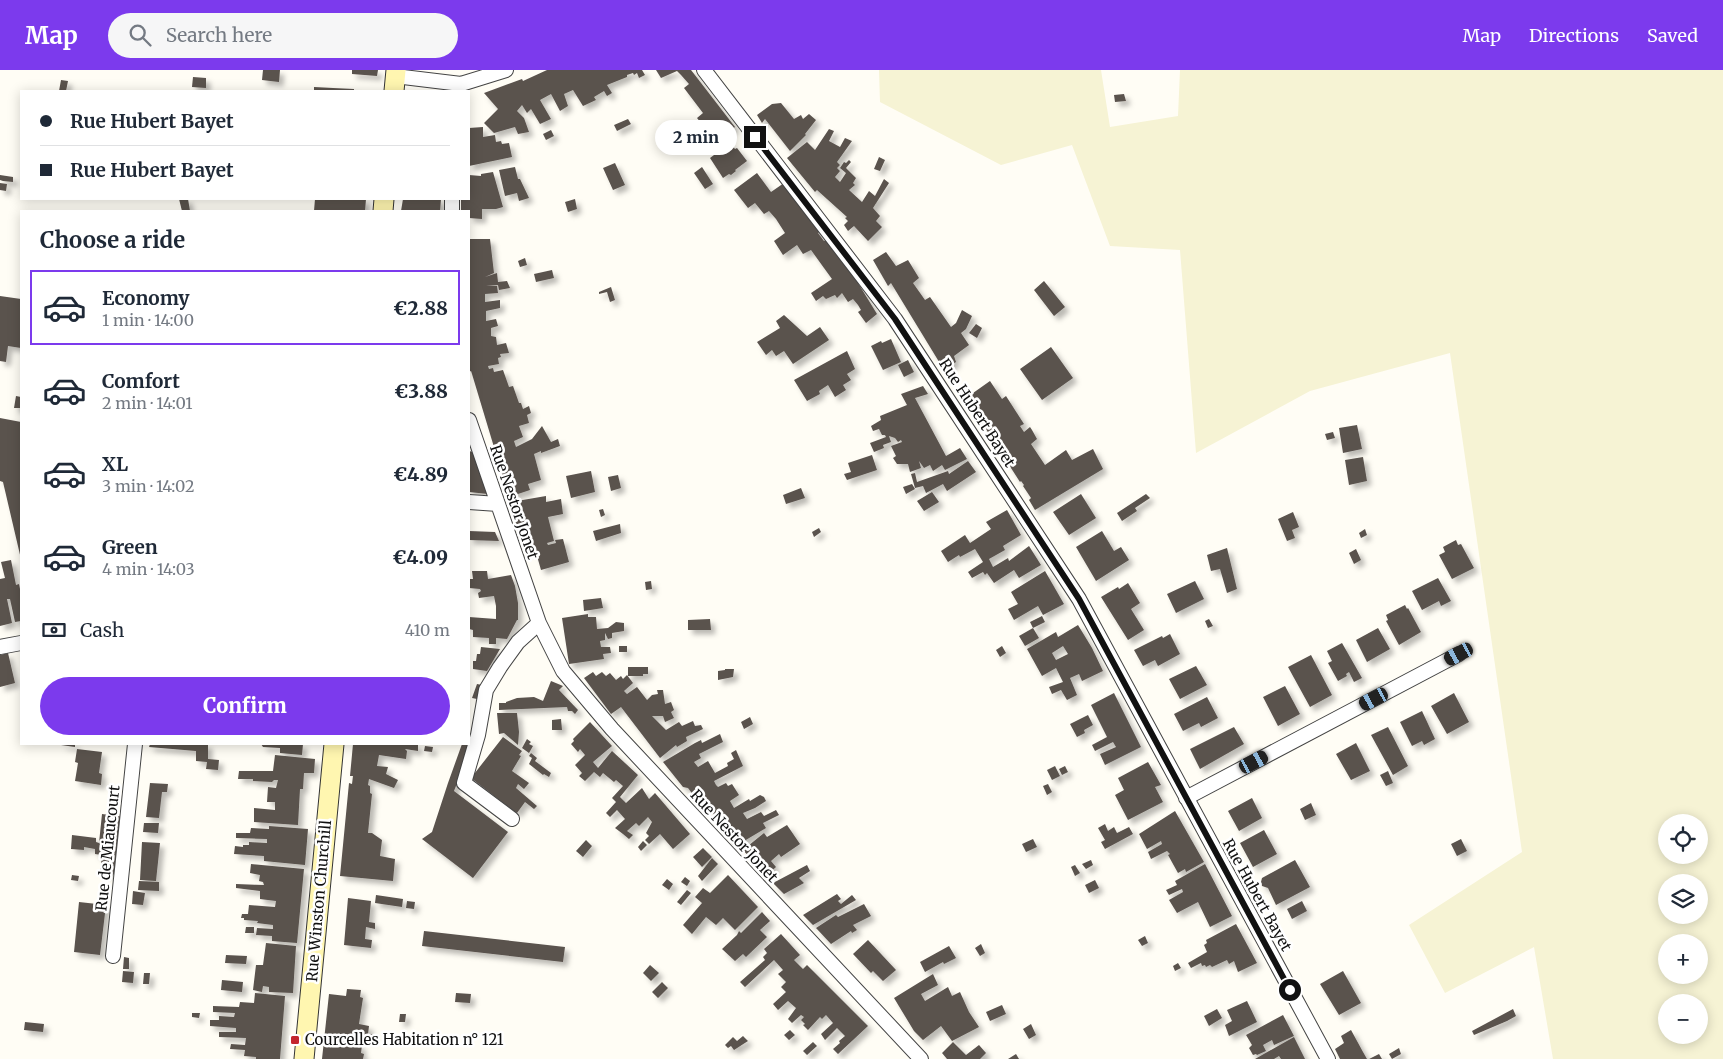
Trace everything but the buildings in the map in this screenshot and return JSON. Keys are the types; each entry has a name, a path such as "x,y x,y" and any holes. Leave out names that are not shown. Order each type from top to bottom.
{"main road":[{"name":"Rue Winston Churchill","path":"304,1059 334,745"}],"street":[{"path":"395,79 460,88 506,70"},
{"name":"Rue Hubert Bayet","path":"704,70 901,328 1079,599 1328,1059"},
{"name":"Rue Nestor Jonet","path":"470,423 539,623 564,671 612,729 921,1059"},
{"path":"470,502 498,504"},
{"path":"512,819 464,783 478,735 486,690 500,666 518,642 539,623"},
{"path":"0,647 20,643"},
{"path":"1186,798 1459,654"},
{"name":"Rue de Miaucourt","path":"113,956 135,745"}],"shaded area":[{"path":"879,70 1101,70 1110,127 1178,116 1180,70 1723,70 1723,1059 1553,1059 1534,947 1445,993 1409,925 1522,852 1450,353 1310,391 1196,453 1180,250 1110,246 1072,145 1001,165 880,102"}],"place":[{"name":"Courcelles Habitation n° 121","path":"295,1040"}],"route":[{"path":"755,137 895,319 1079,599 1290,990"}]}
